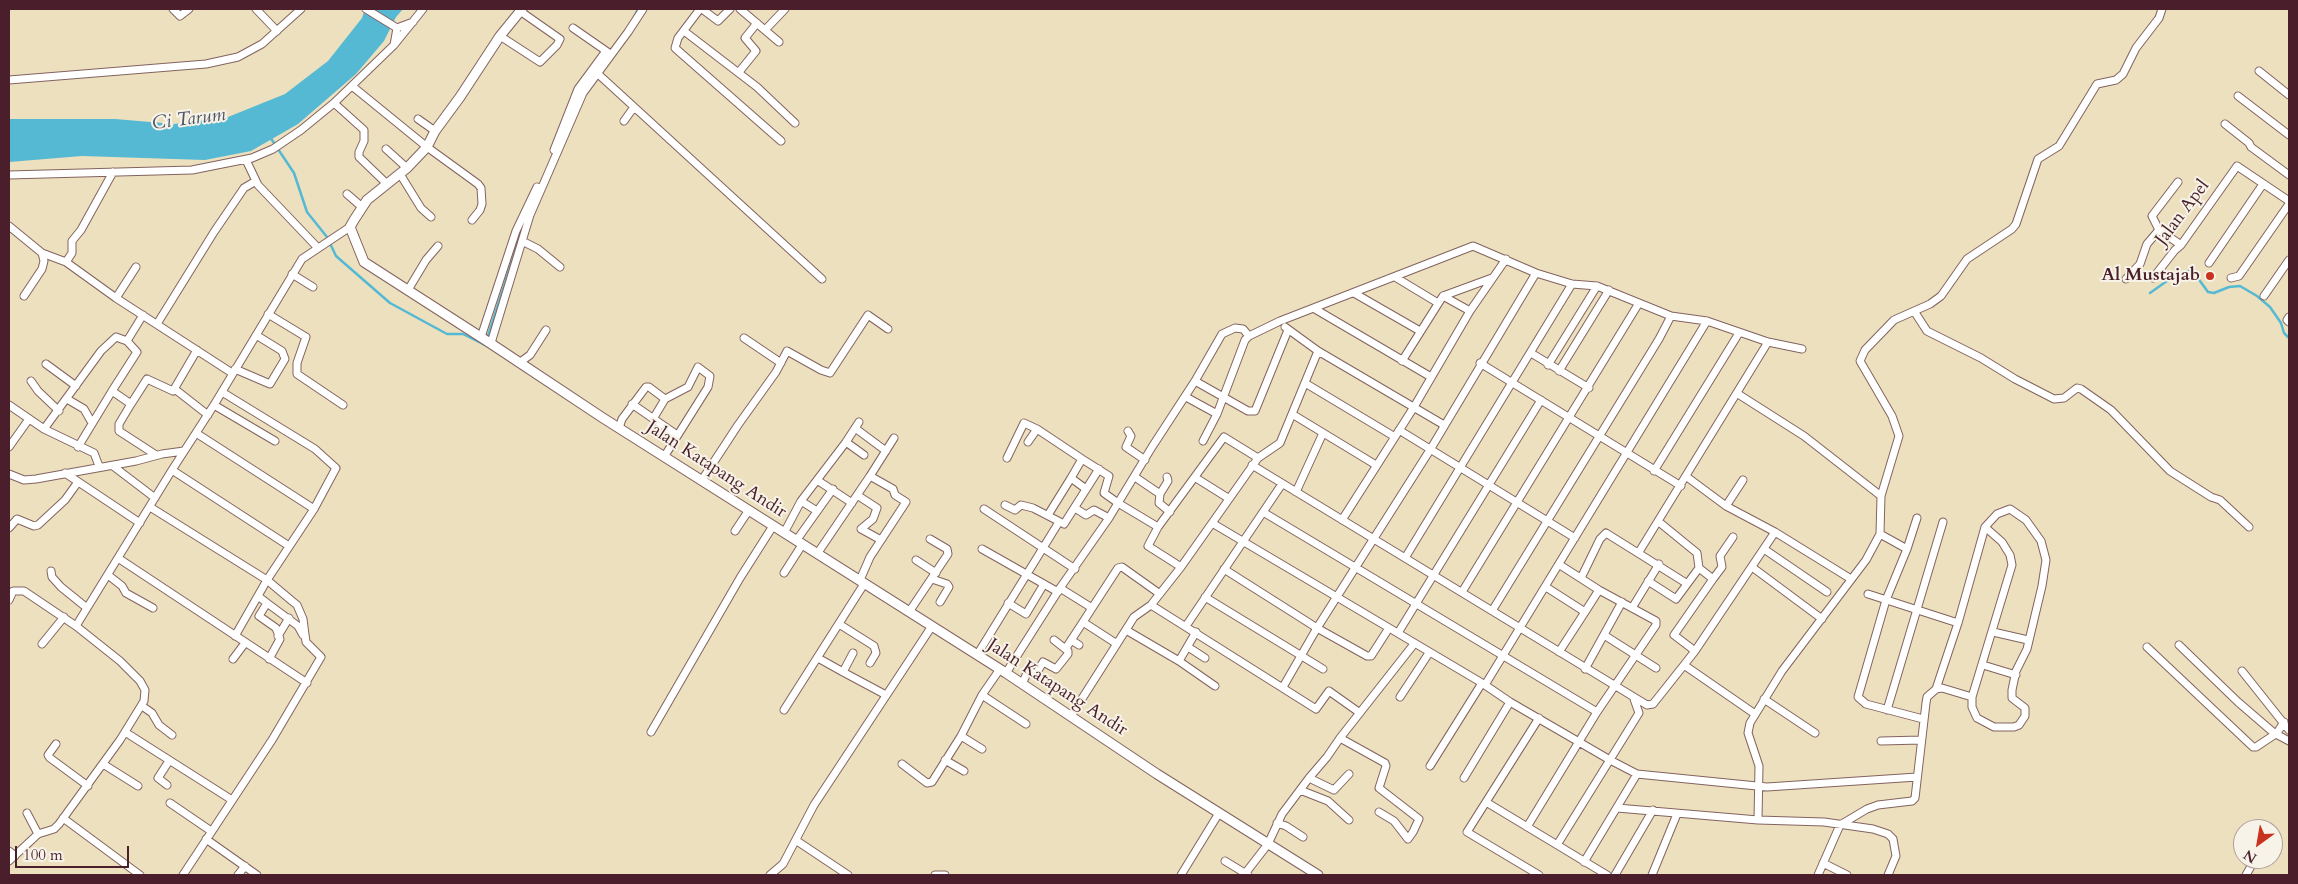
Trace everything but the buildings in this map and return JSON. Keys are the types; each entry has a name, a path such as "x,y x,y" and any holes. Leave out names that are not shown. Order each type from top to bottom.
{"street":[{"path":"173,9 180,16 190,9"},
{"path":"256,9 277,31"},
{"path":"9,80 206,64 252,51 301,9"},
{"path":"366,9 396,28"},
{"path":"9,175 192,170 246,160 276,147 301,130 334,103 394,45 423,9"},
{"path":"487,341 516,231 556,146 572,100 578,89 609,53 642,9"},
{"path":"730,9 718,21 701,9 675,44 677,50 781,141"},
{"path":"740,9 779,42"},
{"path":"765,30 784,9"},
{"path":"1758,820 1759,766 1748,733 1750,723 1764,699 1866,560 1880,534 1881,496 1899,436 1892,416 1860,361 1865,350 1894,320 1915,314 1941,296 1961,265 1974,253 2012,230 2016,224 2038,159 2059,146 2097,84 2116,80 2123,74 2136,48 2159,18 2162,9"},
{"path":"76,626 214,405 302,259 350,228 367,200 404,171 427,147 435,131 500,36 521,10 560,39 557,45 540,62 500,36"},
{"path":"396,28 413,21"},
{"path":"739,72 756,51 745,38 757,23"},
{"path":"394,45 396,28"},
{"path":"573,28 609,53"},
{"path":"684,31 739,72 796,123"},
{"path":"487,341 540,188 584,93 609,53"},
{"path":"2259,71 2289,95"},
{"path":"597,73 822,279"},
{"path":"352,86 427,147 478,184 481,188 482,204 472,220"},
{"path":"2238,96 2289,135"},
{"path":"334,103 364,130 364,141 359,157 387,184"},
{"path":"624,121 634,107"},
{"path":"418,120 435,131"},
{"path":"2225,124 2249,143 2251,147 2289,175"},
{"path":"386,149 404,171 421,208 431,217"},
{"path":"246,160 256,180 318,248"},
{"name":"Jalan Apel","path":"2153,278 2181,244 2237,166 2263,184"},
{"path":"66,262 72,253 72,242 81,230 113,172"},
{"path":"157,324 214,232 244,188 256,180"},
{"path":"2178,182 2152,216 2159,230 2181,244"},
{"path":"2209,263 2263,184 2289,202 2239,276 2230,278"},
{"path":"347,194 362,207"},
{"path":"9,226 42,253 66,262 116,298 197,350 234,371 270,384 286,359 282,351 256,335"},
{"name":"Jalan Katapang Andir","path":"350,228 364,262 664,457 1003,671 1157,774 1318,875"},
{"path":"2126,279 2140,264 2148,244 2159,230"},
{"path":"522,241 538,249 560,267"},
{"path":"408,290 426,260 438,246"},
{"path":"1203,441 1217,414 1245,340 1249,336 1280,321 1473,246 1536,273 1572,284 1596,286 1609,290 1671,316 1707,321 1768,342 1802,348"},
{"path":"24,296 42,269 44,261 42,253"},
{"path":"1342,520 1414,408 1470,311 1506,259"},
{"path":"2264,296 2289,260"},
{"path":"116,298 136,267"},
{"path":"1283,687 1316,628 1337,598 1354,568 1430,450 1480,363 1536,273"},
{"path":"292,274 313,287"},
{"path":"1395,277 1438,302"},
{"path":"1402,361 1443,296 1492,278"},
{"path":"1405,558 1572,284"},
{"path":"1548,365 1596,286"},
{"path":"1559,371 1609,290"},
{"path":"1354,293 1420,331"},
{"path":"1443,296 1470,311"},
{"path":"1462,592 1571,418 1639,303"},
{"path":"1314,309 1431,378"},
{"path":"268,314 306,337 297,363 297,374 343,404"},
{"path":"1915,314 1926,331 1981,358 2015,379 2054,399 2064,398 2077,388 2081,389 2111,410 2170,471 2211,497 2220,500 2249,527"},
{"path":"127,341 143,315"},
{"path":"702,480 782,363 787,350 821,370 830,373 868,315 888,329"},
{"path":"1492,611 1659,339 1671,316"},
{"path":"1280,321 1288,330 1318,351 1444,425"},
{"path":"1430,766 1521,628 1707,321"},
{"path":"902,764 931,783 961,736 982,695 1003,671 1109,518 1144,460 1186,397 1222,334 1235,328 1243,329 1249,336"},
{"path":"519,363 530,355 546,330"},
{"path":"1195,381 1248,411 1255,411 1288,330"},
{"path":"1654,470 1739,333"},
{"path":"44,429 105,346 116,337 127,341 136,349 136,353 78,447"},
{"path":"744,338 782,363"},
{"path":"1639,552 1738,394 1768,342"},
{"path":"156,455 119,430 119,424 147,379 171,392 176,390 197,350"},
{"path":"1071,716 1138,613 1151,605 1181,567 1252,465 1258,458 1278,445 1318,351"},
{"path":"1530,353 1589,388"},
{"path":"1480,363 1681,486"},
{"path":"46,364 76,386"},
{"path":"653,418 665,399 688,387 698,367 710,376 708,387 664,457"},
{"path":"31,382 59,411"},
{"path":"1304,382 1430,450 1575,538"},
{"path":"619,428 632,404 646,387 649,387 665,399"},
{"path":"176,390 208,414"},
{"path":"112,391 131,404"},
{"path":"222,392 315,449 335,465 335,470 314,509 267,580 234,636"},
{"path":"1738,394 1804,436 1881,496"},
{"path":"1186,397 1217,414"},
{"path":"67,399 84,409 92,423"},
{"path":"1398,633 1414,604 1541,400"},
{"path":"632,404 677,435"},
{"path":"9,405 44,429 78,447 94,453 99,466"},
{"path":"214,405 275,441"},
{"path":"1292,414 1376,465"},
{"path":"9,447 29,419"},
{"path":"1007,458 1024,423 1037,429 1099,469 1110,478 1104,493 1158,527"},
{"path":"784,533 800,501 857,425 886,451"},
{"path":"1028,442 1037,429"},
{"path":"1128,431 1132,436 1126,447 1144,460"},
{"path":"196,432 314,509"},
{"path":"1296,492 1323,433"},
{"path":"1181,567 1148,546 1148,542 1158,527 1196,478 1225,436 1258,458"},
{"path":"817,554 894,438"},
{"path":"846,442 864,456"},
{"path":"9,474 24,480 99,466 113,466 156,455 184,451"},
{"path":"1048,515 1082,459"},
{"path":"1252,465 1646,705 1653,704 1695,651 1775,532"},
{"path":"113,466 156,498"},
{"path":"1005,505 1015,510 1022,505 1065,523 1099,469"},
{"path":"172,470 289,546"},
{"path":"66,473 140,523"},
{"path":"784,710 840,624 862,582 870,558 906,502 895,495 893,489 870,476"},
{"path":"1135,477 1160,494"},
{"path":"1166,477 1168,481 1160,494 1159,504 1170,512"},
{"path":"1687,477 1726,506 1775,532 1851,579"},
{"path":"1071,478 1086,489"},
{"path":"1196,478 1228,498"},
{"path":"817,480 852,503"},
{"path":"1726,506 1743,480"},
{"path":"9,528 17,519 34,526 38,525 65,500 78,482"},
{"path":"1186,626 1282,484"},
{"path":"784,573 816,511 833,489"},
{"path":"857,495 877,508 873,518 861,529 881,540"},
{"path":"800,501 816,511"},
{"path":"150,507 267,580 297,605 303,619 305,638"},
{"path":"1075,508 1086,515 1094,510 1109,518"},
{"path":"984,509 1075,569"},
{"path":"1936,690 1958,623 1985,527 1997,514 2010,509 2026,520 2041,541 2046,560 2042,586 2027,649 2012,684 2012,698 2025,708 2025,716 2019,725 1999,729 1984,722 1974,713 1972,697 2012,565 2010,555 2002,542 1985,527"},
{"path":"735,531 749,510"},
{"path":"1263,512 1597,712"},
{"path":"1917,518 1907,549 1886,600 1858,697 1866,704 1923,719"},
{"path":"977,655 1059,522"},
{"path":"1659,522 1696,554 1698,568 1713,579"},
{"path":"1887,710 1943,522"},
{"path":"1212,523 1484,684 1510,702 1637,774 1760,786 1917,777"},
{"path":"652,732 740,578 773,526"},
{"path":"1581,578 1600,539 1606,534 1659,564 1686,583"},
{"path":"1880,534 1907,549"},
{"path":"1695,651 1674,633 1722,567 1719,558 1734,537"},
{"path":"909,612 948,553 930,539"},
{"path":"982,549 1026,575 1092,608"},
{"path":"1764,549 1827,592"},
{"path":"118,558 306,683"},
{"path":"916,560 949,587 940,602"},
{"path":"1632,608 1659,564"},
{"path":"1527,827 1597,712 1654,630 1656,624 1560,565"},
{"path":"1066,648 1118,568 1122,567 1160,594"},
{"path":"1752,567 1822,620"},
{"path":"1648,581 1676,599 1698,568"},
{"path":"1224,569 1316,628 1367,656 1371,656 1389,628"},
{"path":"51,571 52,577 87,608"},
{"path":"108,575 122,586 126,592 154,608"},
{"path":"1008,603 1026,614 1044,584"},
{"path":"1546,587 1585,612"},
{"path":"1559,652 1599,590"},
{"path":"9,600 13,591 24,591 64,617 120,661 140,681 145,693 142,706 125,732 88,786 63,818 54,829 38,834 12,853 9,861"},
{"path":"1868,594 1958,623"},
{"path":"183,875 272,740 321,657 308,645 298,626 258,596"},
{"path":"1206,597 1323,668"},
{"path":"1585,669 1622,602"},
{"path":"267,603 258,616 276,628 280,639 269,659"},
{"path":"1151,605 1316,709 1330,691 1360,713"},
{"path":"42,644 64,617"},
{"path":"278,636 289,618"},
{"path":"1083,622 1117,644"},
{"path":"840,624 874,646 876,653 870,662"},
{"path":"770,875 784,864 814,806 932,626"},
{"path":"1126,630 1179,661 1215,686"},
{"path":"1179,661 1196,632"},
{"path":"1993,632 2028,640"},
{"path":"1604,635 1656,668"},
{"path":"1022,684 1028,671 1036,674 1043,662 1056,669 1069,653 1066,648 1054,640"},
{"path":"1071,640 1079,645"},
{"path":"234,659 245,643"},
{"path":"1225,861 1246,875 1268,844 1277,823 1300,790 1327,758 1340,738 1414,644"},
{"path":"2179,645 2238,702 2276,733 2289,736"},
{"path":"1188,647 1205,658"},
{"path":"2147,647 2253,747 2256,747 2276,733 2284,722"},
{"path":"843,672 853,653"},
{"path":"1400,697 1429,653"},
{"path":"818,658 886,695"},
{"path":"1684,665 1755,714"},
{"path":"1983,665 2016,675"},
{"path":"2242,671 2284,722 2289,736"},
{"path":"1818,875 1840,825 1867,809 1878,805 1912,801 1915,798 1927,697 1942,688 1972,697"},
{"path":"982,695 1026,724"},
{"path":"1557,845 1639,713 1634,699"},
{"path":"1764,699 1815,733"},
{"path":"1464,778 1510,702"},
{"path":"142,706 152,713 159,725 172,735"},
{"path":"1539,718 1467,832 1539,875"},
{"path":"125,732 232,800"},
{"path":"961,736 982,749"},
{"path":"1340,738 1385,763 1386,766 1379,788 1419,818 1408,839 1394,821 1379,812"},
{"path":"1881,741 1921,740"},
{"path":"56,744 48,755 50,758 88,786"},
{"path":"945,760 964,771"},
{"path":"167,785 158,778 169,761"},
{"path":"103,764 138,786"},
{"path":"1309,778 1334,790 1349,774"},
{"path":"1584,862 1637,774"},
{"path":"1300,790 1328,801 1349,820"},
{"path":"170,802 211,831"},
{"path":"1486,802 1607,875"},
{"path":"1617,808 1758,820 1824,822 1873,829 1888,834 1893,839 1896,856 1888,875"},
{"path":"1615,875 1653,810"},
{"path":"27,813 38,834"},
{"path":"1181,875 1219,813"},
{"path":"1652,875 1677,814"},
{"path":"63,818 140,875"},
{"path":"1277,823 1286,826 1303,837"},
{"path":"206,839 258,875"},
{"path":"797,841 848,875"},
{"path":"1823,863 1847,875"},
{"path":"238,875 245,866"},
{"path":"935,875 945,875"}],"water":[{"path":"365,9 403,9 396,17 384,41 356,74 298,124 251,151 205,160 82,156 9,162 9,119 115,119 174,124 228,117 285,94 328,61 362,18"}],"waterway":[{"path":"633,19 638,9"},
{"path":"270,137 294,173 307,212 327,237 336,256 390,303 447,334 463,334 485,345 516,249"},
{"path":"2150,293 2174,276 2192,270 2208,292 2214,293 2229,287 2240,286 2257,296 2270,307 2281,323 2284,333 2289,338"}],"place":[{"name":"Al Mustajab","path":"2210,276"}],"water label":[{"name":"Ci Tarum","path":"189,120"}]}
